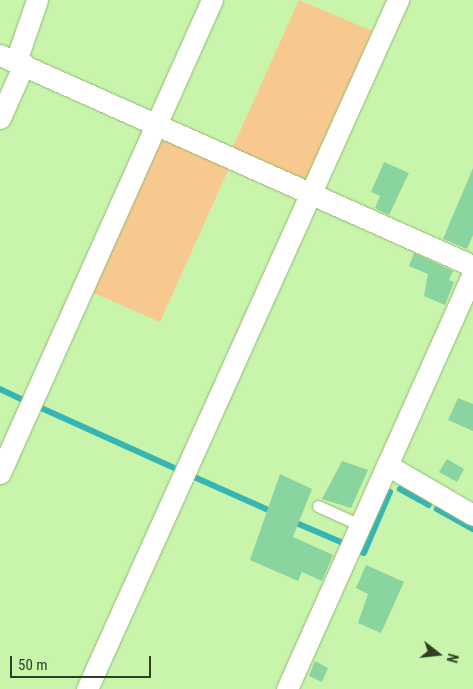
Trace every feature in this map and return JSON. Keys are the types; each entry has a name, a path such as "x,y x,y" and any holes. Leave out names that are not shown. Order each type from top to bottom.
{"street":[{"path":"0,118 13,60 36,0"},
{"path":"0,473 212,0"},
{"path":"87,689 398,0"},
{"path":"13,60 312,192 473,266"},
{"path":"287,689 387,466 467,303 473,273"},
{"path":"387,466 473,516"}],"lane":[{"path":"318,506 360,525"}],"shaded area":[{"path":"299,0 377,33 306,182 232,149"},
{"path":"160,134 230,166 160,322 87,290"}],"building":[{"path":"384,162 409,173 389,215 375,208 380,196 371,192"},
{"path":"473,168 473,235 467,249 443,239"},
{"path":"414,253 453,271 449,280 454,282 445,305 424,296 428,274 409,266"},
{"path":"458,398 473,404 473,431 448,420"},
{"path":"447,459 464,469 457,482 439,472"},
{"path":"342,461 368,470 351,508 322,499"},
{"path":"280,474 312,489 293,537 333,555 322,581 302,572 298,581 250,560"},
{"path":"366,565 404,582 381,633 358,623 368,594 356,588"},
{"path":"315,661 328,668 322,682 309,676"}],"waterway":[{"path":"0,389 26,401"},
{"path":"35,405 181,471"},
{"path":"190,475 273,512"},
{"path":"400,489 429,505"},
{"path":"360,551 364,553 390,492"},
{"path":"437,509 473,529"},
{"path":"292,521 341,542"}]}
